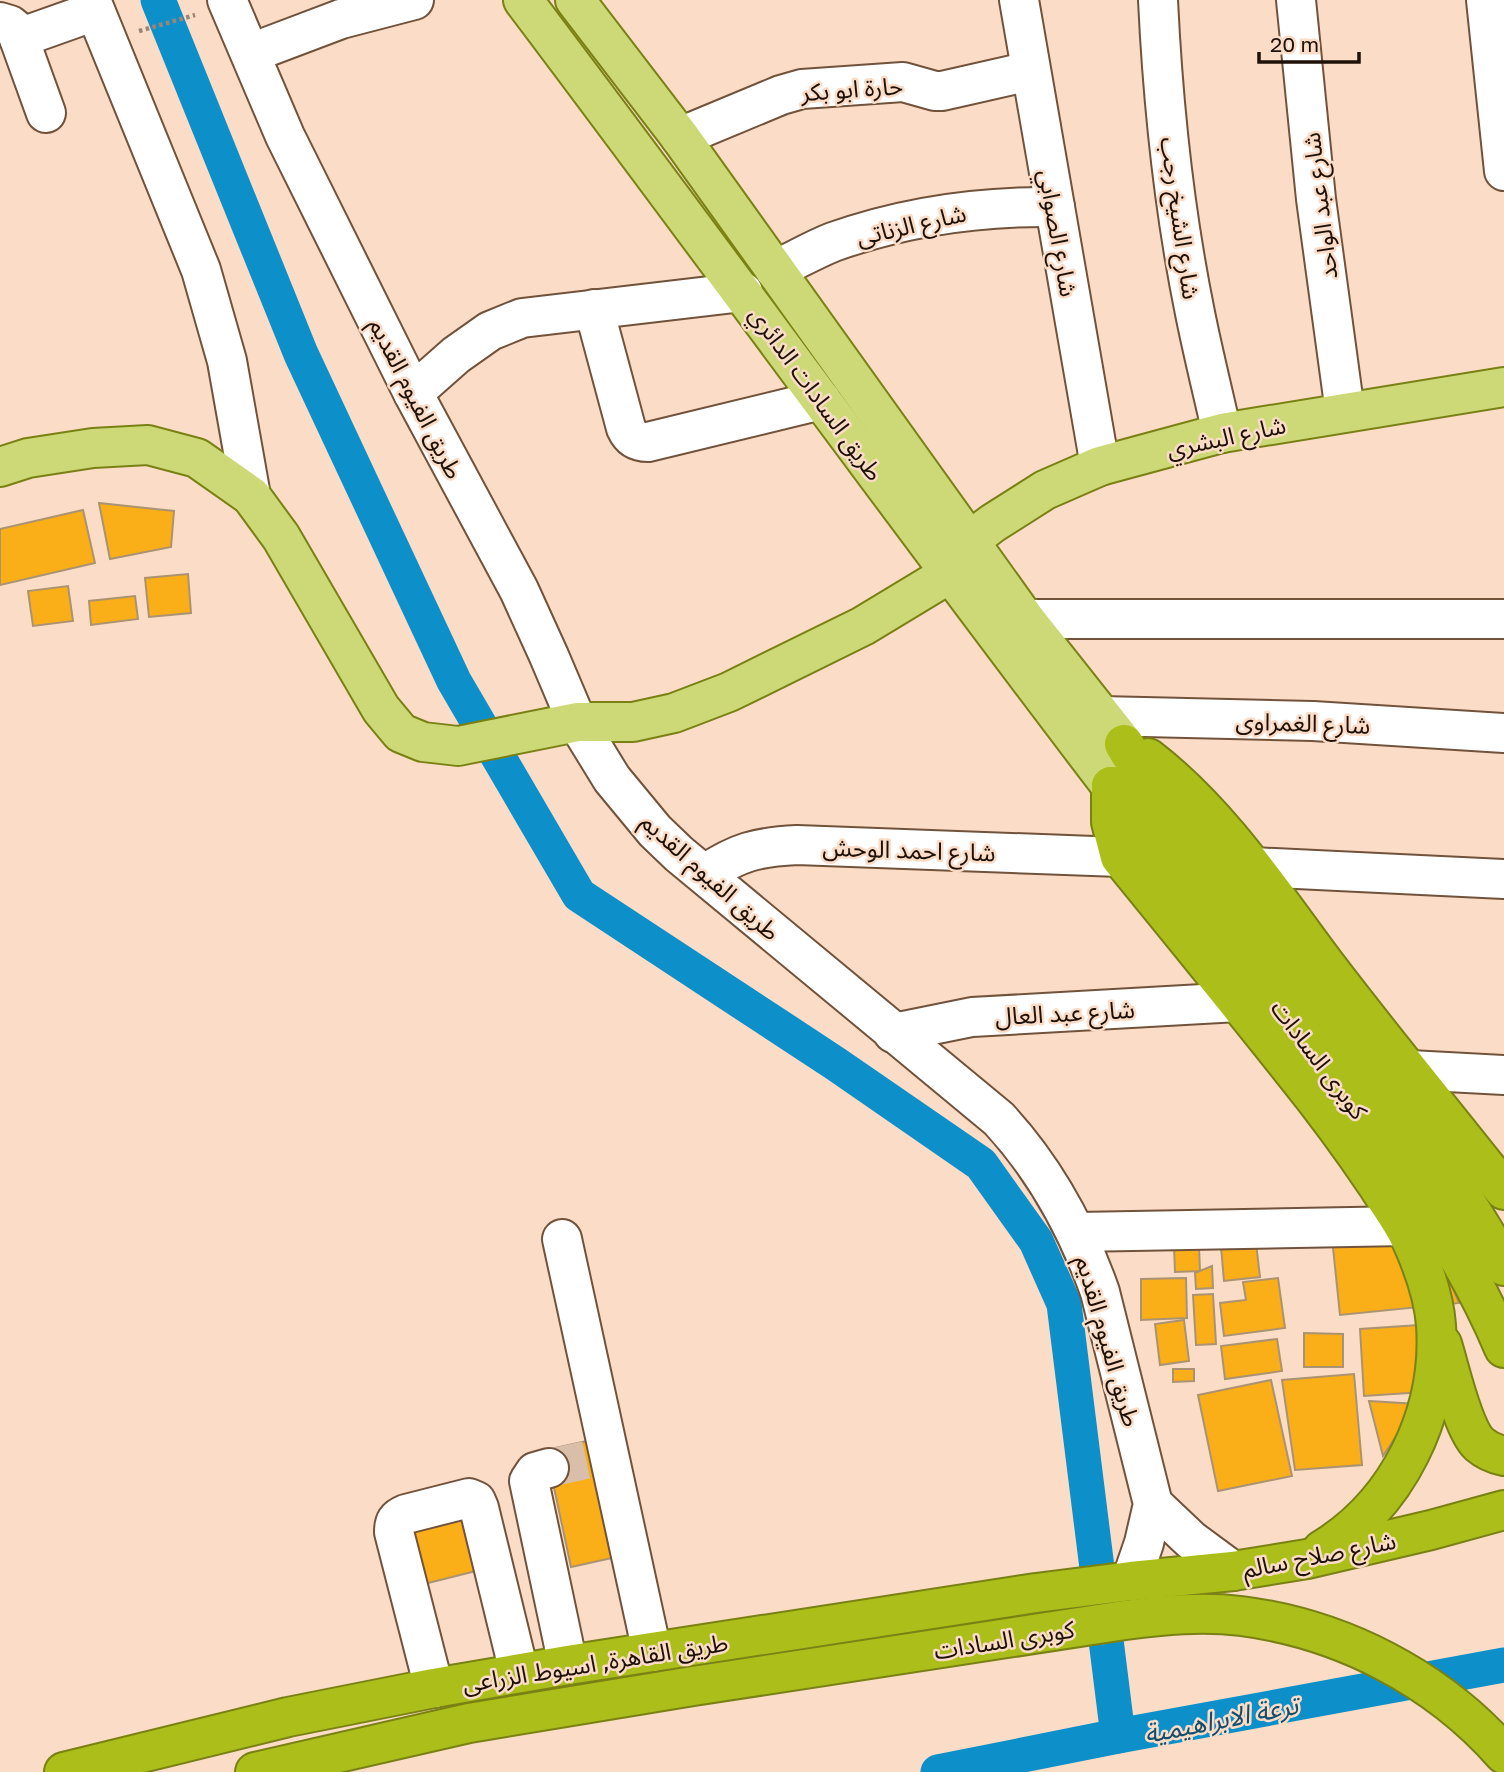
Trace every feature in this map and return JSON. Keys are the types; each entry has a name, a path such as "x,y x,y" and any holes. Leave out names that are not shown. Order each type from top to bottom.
{"highway":[{"path":"1112,730 1180,786 1253,867 1330,970 1504,1190"},
{"name":"كوبرى السادات","path":"1112,730 1153,792 1388,1091 1434,1213 1504,1266"},
{"path":"1111,786 1111,822 1120,857 1340,1130 1434,1213 1421,1265 1436,1326 1469,1430 1479,1444 1492,1453 1504,1456"},
{"name":"كوبرى السادات","path":"1111,786 1361,1112 1434,1213 1504,1348"},
{"path":"1307,1559 1333,1544 1366,1517 1405,1464 1416,1443 1430,1398 1436,1326"},
{"name":"شارع صلاح سالم","path":"1131,1581 1233,1572 1307,1559 1504,1510"},
{"name":"طريق القاهرة, اسيوط الزراعى","path":"64,1772 117,1767 288,1717 519,1672 1036,1593 1131,1581"},
{"name":"كوبرى السادات","path":"469,1723 1125,1620 1202,1614 1278,1622 1315,1632 1389,1663 1458,1709 1504,1754"},
{"name":"طريق القاهرة, اسيوط الزراعى","path":"255,1772 469,1723"}],"main road":[{"name":"طريق السادات الدائري","path":"523,0 743,292 949,574 1111,786"},
{"name":"طريق السادات الدائري","path":"575,0 680,137 1025,619 1112,730"},
{"name":"شارع البشري","path":"969,541 1027,500 1100,466 1223,433 1504,387"},
{"path":"0,467 28,458 93,447 148,445 197,458 251,496 281,537 387,717 401,733 423,742 458,746 577,722 633,722 674,713 729,692 863,626 949,574"}],"street":[{"name":"طريق الفيوم القديم","path":"227,0 285,136 413,393 524,601 577,722 612,779 632,805 679,854 979,1101 1018,1140 1050,1184 1077,1232 1106,1312 1153,1504 1144,1544 1131,1581"},
{"path":"251,54 341,19 414,0"},
{"name":"شارع الصوابي","path":"1019,0 1100,466"},
{"name":"شارع الشيخ رجب","path":"1158,0 1161,65 1174,189 1195,312 1223,433"},
{"name":"شارع عبد الواحد","path":"1296,0 1317,200 1345,412"},
{"path":"1486,0 1504,171"},
{"path":"46,113 9,30 93,5 201,270 227,361 251,496"},
{"name":"حارة ابو بكر","path":"680,137 781,95 802,89 903,82 928,90 942,91 1030,71"},
{"name":"شارع الزناتى","path":"775,270 830,243 918,217 963,210 1055,207"},
{"path":"413,393 456,355 490,331 522,318 743,292"},
{"path":"594,309 626,428 629,436 639,442 821,400"},
{"path":"1025,619 1504,619"},
{"name":"شارع الغمراوى","path":"1112,730 1313,721 1504,733"},
{"name":"شارع احمد الوحش","path":"705,874 732,856 775,846 797,845 1120,857"},
{"path":"1253,867 1504,879"},
{"name":"شارع عبد العال","path":"893,1032 972,1017 1238,1002"},
{"path":"1410,1070 1504,1075"},
{"path":"1077,1232 1434,1213"},
{"path":"562,1239 600,1458 652,1652"},
{"path":"550,1468 535,1472 529,1481 568,1665"},
{"path":"434,1688 394,1524 398,1517 469,1498 476,1501 479,1508 519,1672"},
{"path":"1153,1504 1191,1540 1233,1572"}],"path":[{"path":"142,30 189,17"}],"building":[{"path":"99,503 174,511 171,547 110,559"},
{"path":"83,510 95,563 0,585 0,529"},
{"path":"188,574 191,613 149,617 145,578"},
{"path":"68,586 73,621 33,626 28,591"},
{"path":"135,596 138,619 91,625 89,601"},
{"path":"1429,1229 1459,1303 1340,1315 1332,1238"},
{"path":"1256,1243 1260,1277 1224,1281 1221,1247"},
{"path":"1199,1246 1200,1271 1175,1272 1174,1247"},
{"path":"1212,1266 1213,1288 1196,1289 1195,1273"},
{"path":"1186,1278 1187,1318 1141,1320 1141,1279"},
{"path":"1278,1278 1285,1328 1224,1336 1220,1303 1246,1300 1243,1282"},
{"path":"1213,1294 1216,1344 1196,1345 1193,1295"},
{"path":"1184,1320 1189,1361 1160,1365 1155,1324"},
{"path":"1434,1324 1439,1391 1364,1396 1360,1329"},
{"path":"1304,1333 1343,1334 1343,1367 1304,1367"},
{"path":"1277,1339 1282,1371 1225,1379 1221,1346"},
{"path":"1173,1369 1194,1369 1194,1381 1173,1382"},
{"path":"1354,1374 1362,1465 1295,1470 1282,1380"},
{"path":"1271,1380 1292,1476 1218,1491 1198,1395"},
{"path":"1369,1401 1417,1404 1383,1456"},
{"path":"587,1441 612,1558 571,1567 546,1450"},
{"path":"461,1509 476,1571 424,1584 409,1521"}],"waterway":[{"path":"158,0 301,354 454,681 579,895 836,1064 981,1164 1036,1241 1064,1304 1118,1736"},
{"name":"ترعة الابراهيمية","path":"938,1772 1504,1665"}],"tunnel":[{"path":"549,1468 591,1459"}]}
